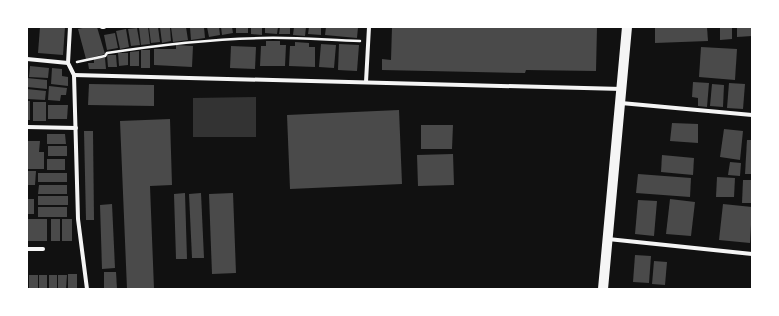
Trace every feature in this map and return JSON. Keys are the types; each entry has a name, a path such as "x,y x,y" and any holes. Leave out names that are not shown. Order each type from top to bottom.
{"main road":[{"path":"603,289 627,27"}],"street":[{"path":"70,27 69,63 74,75 78,219 87,289"},
{"path":"366,82 369,27"},
{"path":"27,60 69,63"},
{"path":"74,75 622,89"},
{"path":"620,103 752,115"},
{"path":"27,127 76,128"},
{"path":"608,239 752,254"},
{"path":"27,249 43,249"}],"path":[{"path":"69,63 105,56 107,53 150,46 212,40 263,38 368,42"}],"shaded area":[{"path":"256,97 256,137 193,137 193,98"}],"building":[{"path":"40,27 65,27 63,55 38,53"},
{"path":"97,27 105,54 86,59 78,29"},
{"path":"148,27 150,44 141,45 139,28"},
{"path":"149,27 158,27 160,42 151,43"},
{"path":"160,27 170,27 171,41 162,43"},
{"path":"171,27 186,27 188,40 173,42"},
{"path":"190,27 204,27 205,38 191,40"},
{"path":"207,27 219,27 220,35 209,37"},
{"path":"221,27 232,27 233,33 222,35"},
{"path":"236,27 248,27 248,33 236,33"},
{"path":"251,27 262,27 262,35 251,34"},
{"path":"265,27 278,27 277,34 265,33"},
{"path":"280,27 290,27 290,34 279,34"},
{"path":"294,27 306,27 305,36 293,35"},
{"path":"309,27 321,27 321,35 308,34"},
{"path":"326,27 358,27 357,38 325,35"},
{"path":"392,27 597,27 596,71 526,70 525,73 382,70 382,59 391,60"},
{"path":"655,27 707,27 708,41 655,43"},
{"path":"720,27 732,27 732,39 720,40"},
{"path":"737,27 752,27 752,36 737,37"},
{"path":"137,28 140,45 131,46 128,29"},
{"path":"126,29 129,47 120,49 116,31"},
{"path":"115,33 118,48 107,50 104,35"},
{"path":"266,41 280,41 280,45 286,45 285,66 260,66 261,46 266,46"},
{"path":"295,42 309,43 309,47 315,47 315,67 289,66 290,46 295,46"},
{"path":"321,44 336,45 334,68 319,67"},
{"path":"339,44 359,45 357,71 338,70"},
{"path":"176,45 193,46 192,67 154,65 154,49 176,49"},
{"path":"231,46 256,47 255,69 230,68"},
{"path":"701,47 737,49 735,80 699,77"},
{"path":"141,50 150,50 150,68 141,68"},
{"path":"139,51 139,66 130,66 130,52"},
{"path":"118,53 128,53 128,65 119,66"},
{"path":"107,55 116,55 117,67 108,67"},
{"path":"94,58 105,58 106,69 89,69 88,63 94,63"},
{"path":"30,66 49,68 48,78 29,77"},
{"path":"52,68 62,69 62,76 68,77 68,86 51,84"},
{"path":"27,78 47,80 47,89 27,87"},
{"path":"693,82 709,83 707,107 698,106 698,98 692,97"},
{"path":"729,83 745,84 743,109 727,108"},
{"path":"89,84 154,85 154,106 88,105"},
{"path":"712,84 724,85 723,107 710,106"},
{"path":"49,86 67,88 66,95 61,95 60,101 48,100"},
{"path":"27,89 46,91 45,100 27,99"},
{"path":"27,101 30,101 30,120 27,120"},
{"path":"33,102 46,102 46,121 33,121"},
{"path":"48,105 68,105 67,119 48,119"},
{"path":"399,110 402,184 290,189 287,115"},
{"path":"170,119 172,185 150,186 154,289 127,289 120,121"},
{"path":"672,123 698,124 698,143 670,141"},
{"path":"421,125 453,125 452,149 421,149"},
{"path":"724,129 743,131 740,160 720,157"},
{"path":"84,131 93,131 94,220 86,220"},
{"path":"47,134 65,134 66,144 47,144"},
{"path":"747,140 752,140 752,174 745,174"},
{"path":"27,141 40,141 39,152 44,152 44,169 27,169"},
{"path":"48,146 67,146 67,156 48,156"},
{"path":"453,154 454,185 418,186 417,155"},
{"path":"662,155 694,158 693,175 661,172"},
{"path":"47,159 65,159 65,170 47,170"},
{"path":"730,162 741,163 740,176 728,175"},
{"path":"27,171 36,171 35,185 27,185"},
{"path":"38,173 67,173 67,182 38,182"},
{"path":"638,174 691,178 690,197 636,193"},
{"path":"717,177 735,178 734,197 716,197"},
{"path":"743,180 752,180 752,203 742,203"},
{"path":"39,185 67,185 67,194 38,194"},
{"path":"185,193 187,259 176,259 174,194"},
{"path":"201,193 204,258 192,258 189,194"},
{"path":"233,193 236,273 212,274 209,194"},
{"path":"38,196 68,196 68,205 38,205"},
{"path":"27,199 34,199 34,214 27,214"},
{"path":"670,199 695,202 691,236 666,234"},
{"path":"638,200 657,201 654,236 635,234"},
{"path":"112,204 115,268 102,269 100,205"},
{"path":"723,204 752,207 750,243 719,240"},
{"path":"38,207 67,207 67,217 38,217"},
{"path":"27,219 47,219 47,241 27,241"},
{"path":"51,219 60,219 60,241 51,241"},
{"path":"62,219 72,219 72,241 62,241"},
{"path":"635,255 651,256 649,283 633,282"},
{"path":"654,261 667,262 665,285 652,284"},
{"path":"104,272 116,272 117,289 104,289"},
{"path":"68,274 77,274 77,289 68,289"},
{"path":"29,275 38,275 38,289 29,289"},
{"path":"39,275 47,275 47,289 39,289"},
{"path":"49,275 57,275 57,289 49,289"},
{"path":"58,275 67,275 66,289 58,289"}]}
